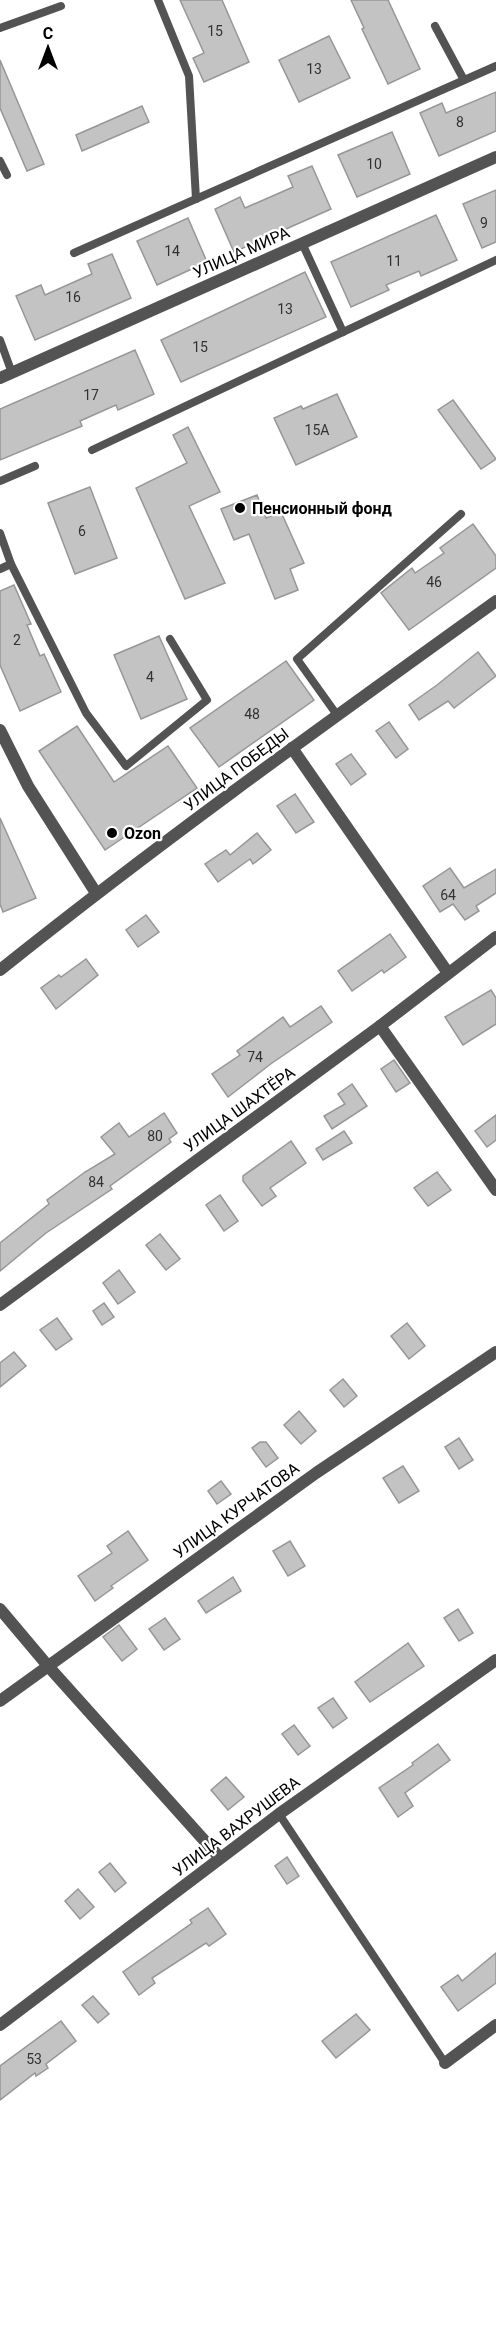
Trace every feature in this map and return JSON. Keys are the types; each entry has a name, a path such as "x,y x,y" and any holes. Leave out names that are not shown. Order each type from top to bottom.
{"street":[{"name":"УЛИЦА МИРА","path":"0,378 496,157"},
{"name":"УЛИЦА ПОБЕДЫ","path":"0,970 96,893 496,601"},
{"path":"0,730 28,786 96,893"},
{"path":"292,748 448,973"},
{"name":"УЛИЦА ШАХТЁРА","path":"0,1305 380,1026 496,937"},
{"path":"380,1026 496,1190"},
{"name":"УЛИЦА КУРЧАТОВА","path":"0,1701 316,1473 496,1352"},
{"path":"0,1609 220,1858"},
{"name":"УЛИЦА ВАХРУШЕВА","path":"0,2025 279,1814 496,1660"},
{"path":"445,2063 496,2025"}],"lane":[{"path":"158,0 189,76 195,199"},
{"path":"0,28 61,6"},
{"path":"435,26 464,80"},
{"path":"74,253 496,66"},
{"path":"0,161 7,175"},
{"path":"302,243 344,332"},
{"path":"92,450 496,260"},
{"path":"0,340 12,373"},
{"path":"0,481 35,466"},
{"path":"337,715 297,659 461,514"},
{"path":"0,533 11,564 86,713 126,765 207,700 170,639"},
{"path":"0,569 11,564"},
{"path":"279,1814 445,2063"}],"building":[{"path":"180,0 222,0 249,62 204,82 193,58 204,53"},
{"path":"351,0 388,0 420,69 388,84"},
{"path":"329,36 350,78 299,102 279,60"},
{"path":"0,60 44,164 27,171 0,108"},
{"path":"496,92 496,131 439,156 420,113 442,103 446,113"},
{"path":"142,106 149,122 82,151 76,135"},
{"path":"392,132 410,174 357,197 338,155"},
{"path":"312,166 331,209 234,252 215,209 240,197 245,208 293,187 288,176"},
{"path":"496,190 496,242 482,248 463,204"},
{"path":"436,215 457,260 421,276 419,271 386,285 389,290 351,307 331,262"},
{"path":"188,218 207,262 157,285 137,241"},
{"path":"112,254 131,298 35,340 16,296 41,285 45,295 92,274 88,264"},
{"path":"305,272 326,317 181,382 161,340"},
{"path":"135,350 154,394 118,410 116,405 80,421 82,426 0,460 0,409"},
{"path":"337,394 357,437 296,465 274,418 301,406 303,409"},
{"path":"453,400 496,459 481,469 438,410"},
{"path":"188,427 220,492 189,506 225,583 185,599 136,488 187,463 173,435"},
{"path":"90,487 117,558 75,574 48,503"},
{"path":"257,495 266,518 281,512 304,563 290,569 298,590 275,599 249,534 234,540 221,509"},
{"path":"473,524 496,556 496,568 409,630 381,593 412,568 415,573 444,553 440,548"},
{"path":"14,585 31,624 27,625 40,656 44,654 61,692 20,711 0,665 0,591"},
{"path":"159,636 187,699 141,719 114,655"},
{"path":"478,652 496,676 454,708 448,701 419,720 409,705"},
{"path":"286,661 314,700 219,767 190,728"},
{"path":"389,722 408,749 396,758 376,731"},
{"path":"77,726 114,782 168,746 197,788 105,850 39,751"},
{"path":"351,754 366,774 351,785 336,764"},
{"path":"295,794 314,822 296,833 277,806"},
{"path":"0,818 36,898 3,912 0,904"},
{"path":"257,833 271,850 253,864 250,859 218,882 205,864 226,850 230,855"},
{"path":"450,868 464,888 496,869 496,893 476,906 479,911 465,920 453,904 440,912 423,886"},
{"path":"146,915 159,932 138,947 126,930"},
{"path":"390,934 406,957 384,973 382,970 352,991 338,971"},
{"path":"86,959 98,975 56,1009 41,988"},
{"path":"491,990 496,998 496,1024 463,1045 445,1017"},
{"path":"321,1006 332,1022 272,1063 228,1097 212,1074 240,1055 237,1051 283,1017 290,1027"},
{"path":"394,1060 410,1083 396,1092 381,1069"},
{"path":"352,1084 367,1106 332,1129 324,1116 345,1104 338,1094"},
{"path":"164,1113 177,1133 169,1139 171,1142 110,1186 112,1189 46,1233 0,1271 0,1243 49,1204 47,1200 85,1172 115,1154 101,1137 119,1123 129,1137"},
{"path":"496,1115 496,1140 487,1147 475,1131"},
{"path":"344,1131 352,1143 323,1160 316,1149"},
{"path":"291,1141 306,1163 270,1188 276,1196 262,1206 243,1181 243,1176"},
{"path":"437,1172 451,1190 428,1206 414,1188"},
{"path":"220,1195 238,1221 224,1231 206,1205"},
{"path":"160,1234 180,1259 166,1270 146,1245"},
{"path":"119,1270 135,1292 118,1304 103,1283"},
{"path":"104,1303 114,1317 102,1325 93,1311"},
{"path":"57,1318 72,1339 56,1350 40,1330"},
{"path":"407,1323 425,1346 409,1359 391,1336"},
{"path":"14,1352 26,1366 0,1387 0,1363"},
{"path":"343,1379 357,1396 344,1407 330,1390"},
{"path":"299,1411 316,1431 301,1444 284,1425"},
{"path":"459,1438 473,1460 459,1469 445,1447"},
{"path":"260,1442 266,1442 278,1458 266,1467 252,1448"},
{"path":"403,1466 419,1491 399,1503 383,1478"},
{"path":"221,1481 231,1494 217,1504 208,1491"},
{"path":"128,1531 148,1560 111,1586 113,1588 95,1601 78,1576 112,1553 107,1546"},
{"path":"290,1541 305,1566 288,1576 273,1551"},
{"path":"233,1577 241,1591 206,1613 198,1601"},
{"path":"458,1609 473,1633 459,1641 444,1618"},
{"path":"165,1618 180,1639 164,1650 149,1629"},
{"path":"119,1625 137,1649 122,1661 103,1637"},
{"path":"408,1643 424,1666 370,1702 355,1682"},
{"path":"333,1698 347,1718 333,1728 318,1708"},
{"path":"294,1725 310,1746 298,1755 282,1734"},
{"path":"438,1744 450,1760 405,1793 413,1806 398,1817 379,1788 413,1765 412,1763"},
{"path":"226,1777 244,1797 228,1810 211,1790"},
{"path":"287,1857 299,1876 287,1884 275,1866"},
{"path":"110,1863 126,1883 115,1892 99,1872"},
{"path":"78,1889 94,1907 80,1919 65,1901"},
{"path":"208,1908 226,1934 209,1946 206,1943 152,1978 155,1983 139,1995 123,1972 192,1923 190,1920"},
{"path":"496,1953 496,1983 458,2011 441,1987 458,1975 462,1981"},
{"path":"93,1996 109,2014 98,2023 82,2005"},
{"path":"356,2014 370,2030 336,2058 322,2041"},
{"path":"61,2021 76,2041 46,2064 48,2068 36,2076 35,2073 0,2100 0,2066"}],"place":[{"name":"Пенсионный фонд","path":"240,508"},
{"name":"Ozon","path":"112,833"}]}
